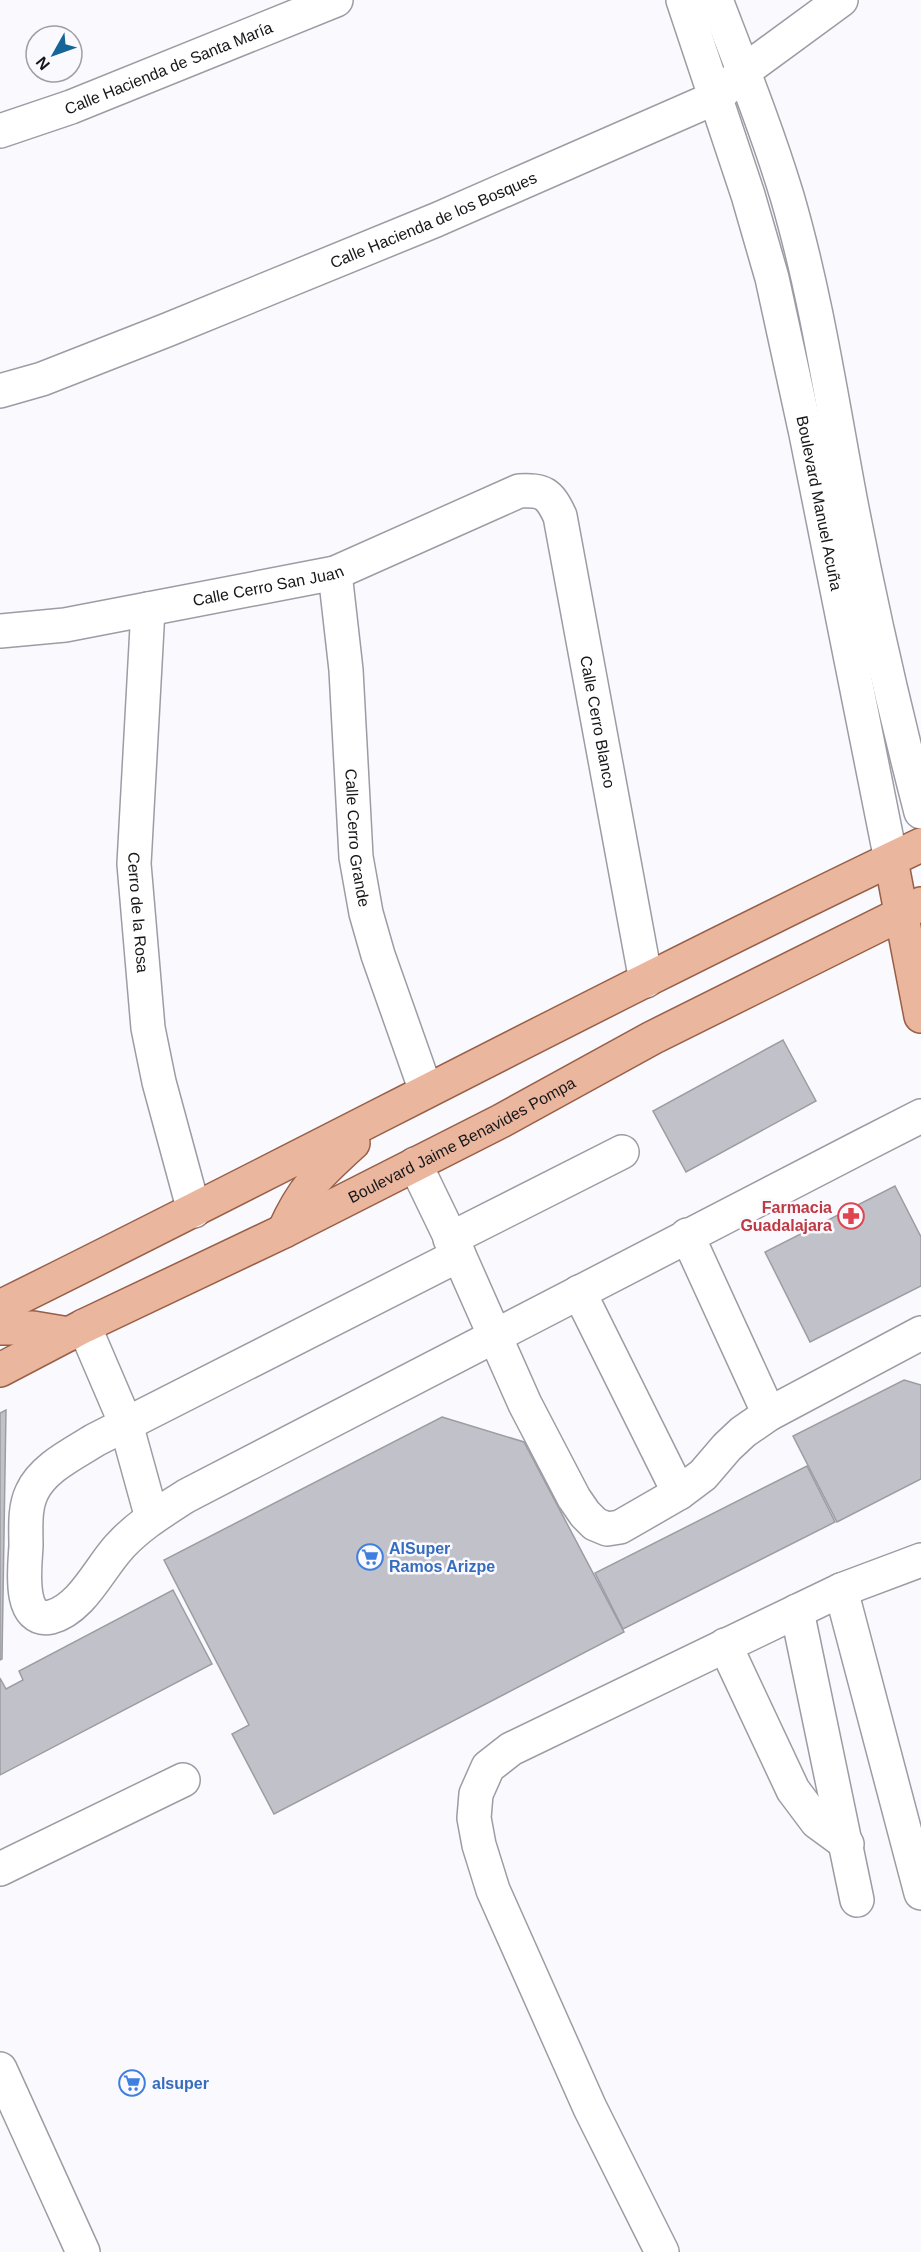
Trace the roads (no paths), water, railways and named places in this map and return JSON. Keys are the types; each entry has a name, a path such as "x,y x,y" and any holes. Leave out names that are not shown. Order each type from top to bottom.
{"main road":[{"path":"0,1307 921,845"},
{"name":"Boulevard Manuel Acuña","path":"891,860 911,909 921,1016"},
{"name":"Boulevard Jaime Benavides Pompa","path":"0,1370 76,1330 284,1231 501,1121 652,1038 911,909"},
{"path":"284,1231 307,1188 320,1173 385,1113"},
{"path":"0,1328 76,1330"}],"street":[{"name":"Calle Hacienda de Santa María","path":"0,131 72,107 336,0"},
{"name":"Boulevard Manuel Acuña","path":"683,0 717,98 772,278 808,445 891,860"},
{"name":"Boulevard Manuel Acuña","path":"716,0 744,71 787,197 803,257 822,344 869,595 921,812"},
{"name":"Calle Hacienda de los Bosques","path":"0,391 42,379 167,330 436,220 717,98 744,71 841,0"},
{"name":"Calle Cerro Blanco","path":"519,491 538,490 547,495 560,516 646,981"},
{"name":"Calle Cerro San Juan","path":"0,632 64,625 335,573 519,491"},
{"name":"Calle Cerro Grande","path":"335,573 346,670 358,868 366,913 378,955 426,1092"},
{"name":"Cerro de la Rosa","path":"148,609 134,864 147,1028 159,1082 194,1211"},
{"path":"622,1152 455,1247 95,1440 56,1465 39,1480 27,1507 24,1587 28,1603 34,1614 43,1618 64,1611 90,1588 120,1546 152,1518 186,1496 921,1116"},
{"path":"415,1164 525,1404 574,1498 595,1524 607,1529 620,1527 679,1492 703,1474 743,1432 769,1414 921,1333"},
{"path":"687,1235 769,1414"},
{"path":"579,1292 679,1492"},
{"path":"76,1330 126,1424 152,1518"},
{"path":"662,2252 590,2108 494,1890 477,1836 474,1818 476,1794 488,1767 511,1749 841,1590 921,1560"},
{"path":"841,1590 921,1893"},
{"path":"797,1611 858,1900"},
{"path":"725,1645 793,1790 817,1822 847,1844"},
{"path":"0,1869 183,1780"},
{"path":"0,2069 83,2252"}],"place":[{"name":"Farmacia Guadalajara","path":"851,1216"},
{"name":"AlSuper Ramos Arizpe","path":"370,1557"},
{"name":"alsuper","path":"132,2083"}]}
